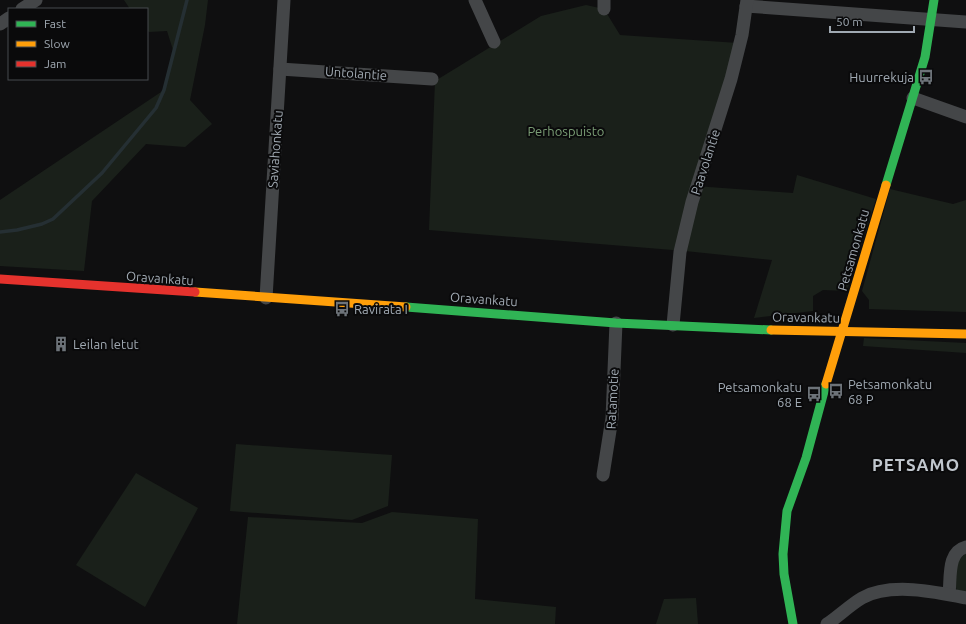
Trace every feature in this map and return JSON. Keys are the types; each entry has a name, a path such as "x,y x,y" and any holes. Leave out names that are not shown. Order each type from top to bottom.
{"street":[{"path":"24,8 36,0"},
{"name":"Saviahonkatu","path":"266,298 284,0"},
{"path":"475,0 494,42"},
{"name":"Petsamonkatu","path":"793,624 784,574 783,554 787,511 806,458 925,57 934,0"},
{"path":"746,3 966,22"},
{"name":"Paavolantie","path":"673,325 680,252 692,204 731,79 742,35 746,3"},
{"name":"Untolantie","path":"280,69 432,79"},
{"path":"913,98 966,118"},
{"name":"Oravankatu","path":"0,279 616,322 753,330 966,334"},
{"name":"Ratamotie","path":"603,475 612,418 616,322"},
{"path":"949,594 952,558 957,550 966,547"},
{"path":"827,624 863,598 879,592 911,590 949,594 966,598"}],"green space":[{"path":"124,0 208,0 205,25 190,100 212,124 185,147 146,144 92,201 84,271 0,266 0,200 164,90 173,50 167,31 149,32 148,8 129,8"},
{"name":"Perhospuisto","path":"586,5 604,9 620,35 738,43 695,186 793,193 797,175 876,199 847,291 823,290 813,296 813,311 754,318 772,260 685,251 429,230 435,81 541,16"},
{"path":"890,189 953,204 966,200 966,312 869,309 869,300 862,291"},
{"path":"864,338 966,343 966,353 863,346"},
{"path":"236,444 392,455 388,506 352,520 230,511"},
{"path":"136,473 198,508 145,607 76,565"},
{"path":"392,512 478,519 475,599 556,607 555,624 237,624 248,517 362,523"},
{"path":"966,553 966,595 959,594 955,586 957,561"},
{"path":"696,598 698,624 656,624 664,599"}],"waterway":[{"path":"0,232 17,230 42,224 53,219 102,173 156,108 164,90 187,0"}],"traffic: fast":[{"path":"886,185 925,57 934,0"},
{"path":"406,307 616,323 771,330"},
{"path":"793,624 784,574 783,554 787,511 806,458 826,384"}],"traffic: slow":[{"path":"826,384 886,185"},
{"path":"195,292 406,307"},
{"path":"771,330 966,334"}],"traffic: jam":[{"path":"0,279 195,292"}],"place":[{"name":"Huurrekuja","path":"926,77"},
{"name":"Ravirata I","path":"342,309"},
{"name":"Leilan letut","path":"61,344"},
{"name":"Petsamonkatu 68 P","path":"836,391"},
{"name":"Petsamonkatu 68 E","path":"814,394"}],"district":[{"name":"PETSAMO","path":"916,464"}]}
